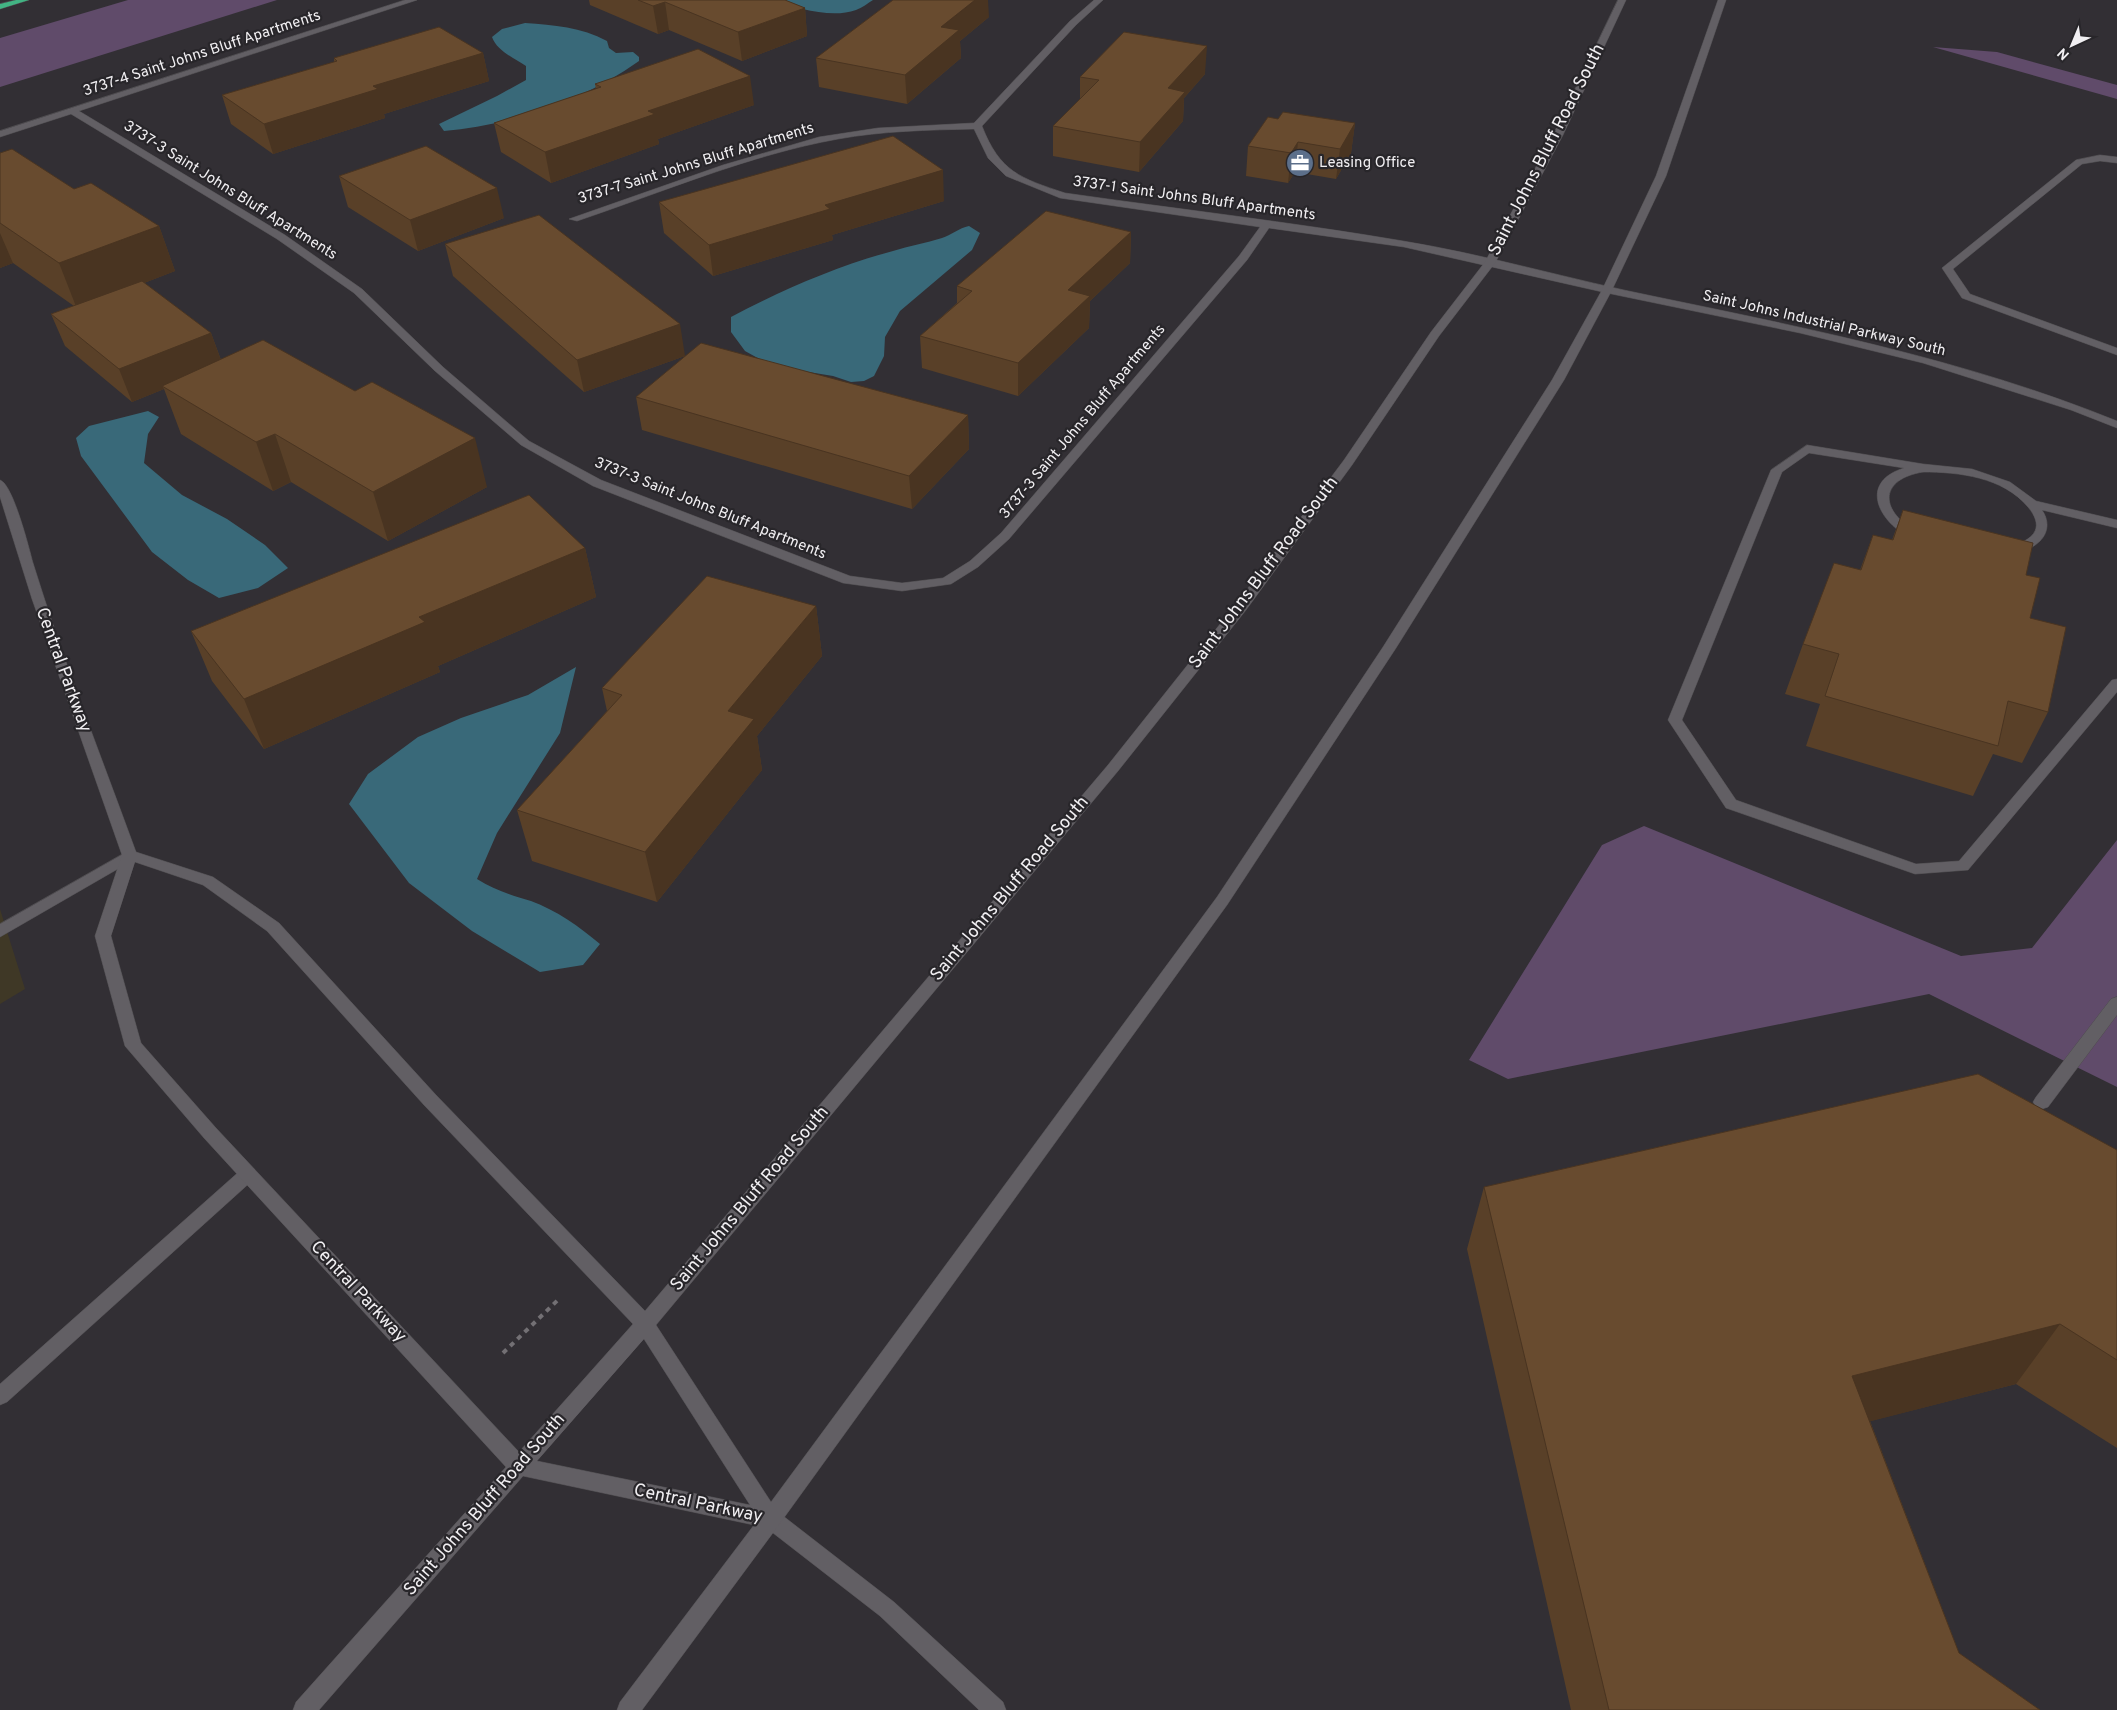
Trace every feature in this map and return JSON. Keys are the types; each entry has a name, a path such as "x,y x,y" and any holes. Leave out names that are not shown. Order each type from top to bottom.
{"highway":[{"path":"0,7 25,0"}],"street":[{"name":"3737-4 Saint Johns Bluff Apartments","path":"0,134 413,0"},
{"path":"977,126 1073,24 1099,0"},
{"name":"Saint Johns Bluff Road South","path":"304,1710 645,1324 946,964 1113,768 1247,599 1348,462 1435,334 1490,262 1558,135 1622,0"},
{"path":"628,1710 771,1519 1222,901 1389,648 1558,380 1607,290 1661,176 1722,0"},
{"name":"3737-3 Saint Johns Bluff Apartments","path":"71,110 281,237 358,291 439,369 525,443 597,483 839,577 902,588 946,581 974,564 1005,536 1243,258 1265,226"},
{"name":"3737-7 Saint Johns Bluff Apartments","path":"574,219 774,153 820,140 858,133 977,126"},
{"name":"3737-1 Saint Johns Bluff Apartments","path":"977,126 984,146 995,164 1021,181 1054,193 1265,226 1404,244 1607,290"},
{"path":"2117,160 2100,158 2079,162 1947,268 1966,296 2024,320 2117,352"},
{"name":"Saint Johns Industrial Parkway South","path":"1607,290 1800,330 1926,361 2075,408 2117,425"},
{"path":"1923,468 1902,472 1889,481 1882,492 1883,505 1892,520 1909,533 1934,544 1961,552 1990,555 2015,552 2032,544 2041,532 2042,518 2033,504 2018,491 1988,477 1946,468 1923,468 1808,448 1777,470 1675,720 1731,804 1915,869 1963,866 2117,683"},
{"name":"Central Parkway","path":"0,484 9,504 38,599 130,854 103,936 133,1046 248,1174 518,1466 771,1519"},
{"path":"2033,504 2117,524"},
{"path":"0,931 130,854"},
{"name":"Central Parkway","path":"130,854 208,881 273,927 430,1100 645,1324 771,1519"},
{"path":"2042,1102 2117,1003"},
{"path":"0,1396 248,1174"},
{"path":"771,1519 886,1609 995,1710"}],"path":[{"path":"503,1353 566,1293"}],"shaded area":[{"path":"128,0 277,0 0,87 0,38"},
{"path":"1933,47 1997,52 2117,85 2117,99"},
{"path":"1644,826 1961,956 2032,948 2117,840 2117,1087 1929,994 1508,1079 1469,1060 1602,845"},
{"path":"0,909 25,989 0,1004"}],"water":[{"path":"773,0 873,0 856,10 825,13"},
{"path":"525,23 557,26 597,36 607,41 609,48 616,53 633,52 639,57 639,61 594,88 546,109 495,123 444,131 439,124 526,80 526,66 502,50 492,37 502,29"},
{"path":"969,226 980,233 972,250 900,311 885,337 884,356 874,376 864,381 851,382 833,376 772,366 745,351 731,332 731,317 790,288 831,271 899,249 942,238"},
{"path":"148,411 159,417 148,434 144,463 182,495 227,519 265,545 288,568 258,588 219,598 188,580 152,552 81,456 76,438 89,426"},
{"path":"576,667 560,733 497,833 477,879 496,889 550,909 576,925 600,944 583,965 540,972 472,931 409,883 349,804 368,774 418,737 461,718 528,695"}],"building":[{"path":"638,0 785,0 805,8 738,32 665,2 653,6"},
{"path":"893,0 975,0 941,27 959,30 905,75 816,58"},
{"path":"439,27 483,53 373,86 378,89 264,124 222,95 337,61 334,58"},
{"path":"1124,32 1207,46 1168,88 1185,92 1140,142 1053,126 1099,80 1080,77"},
{"path":"698,49 750,76 648,111 655,114 545,152 494,123 601,87 595,84"},
{"path":"1283,112 1355,123 1340,149 1298,142 1291,153 1248,146 1268,117 1278,119"},
{"path":"893,136 943,170 825,205 830,209 709,245 659,202"},
{"path":"426,146 497,188 410,220 339,176"},
{"path":"12,149 74,189 91,183 159,226 59,263 0,223 0,153"},
{"path":"1046,211 1131,232 1068,290 1090,296 1018,363 920,336 972,291 957,286"},
{"path":"539,215 680,324 577,360 445,244"},
{"path":"142,281 211,333 119,369 51,314"},
{"path":"263,340 355,391 372,382 475,438 373,492 275,434 256,442 162,386"},
{"path":"701,343 968,415 909,476 636,397"},
{"path":"529,495 585,548 419,617 425,622 244,699 191,631"},
{"path":"1903,510 2033,543 2026,575 2040,578 2030,618 2066,627 2048,712 2008,701 1998,746 1825,696 1839,654 1803,644 1834,563 1861,570 1873,535 1893,540"},
{"path":"707,576 816,606 728,711 754,719 645,852 517,810 622,695 602,688"},
{"path":"1978,1074 2117,1150 2117,1360 2060,1324 1852,1376 1959,1653 2040,1710 1609,1710 1484,1187"}],"place":[{"name":"Leasing Office","path":"1300,163"}]}
